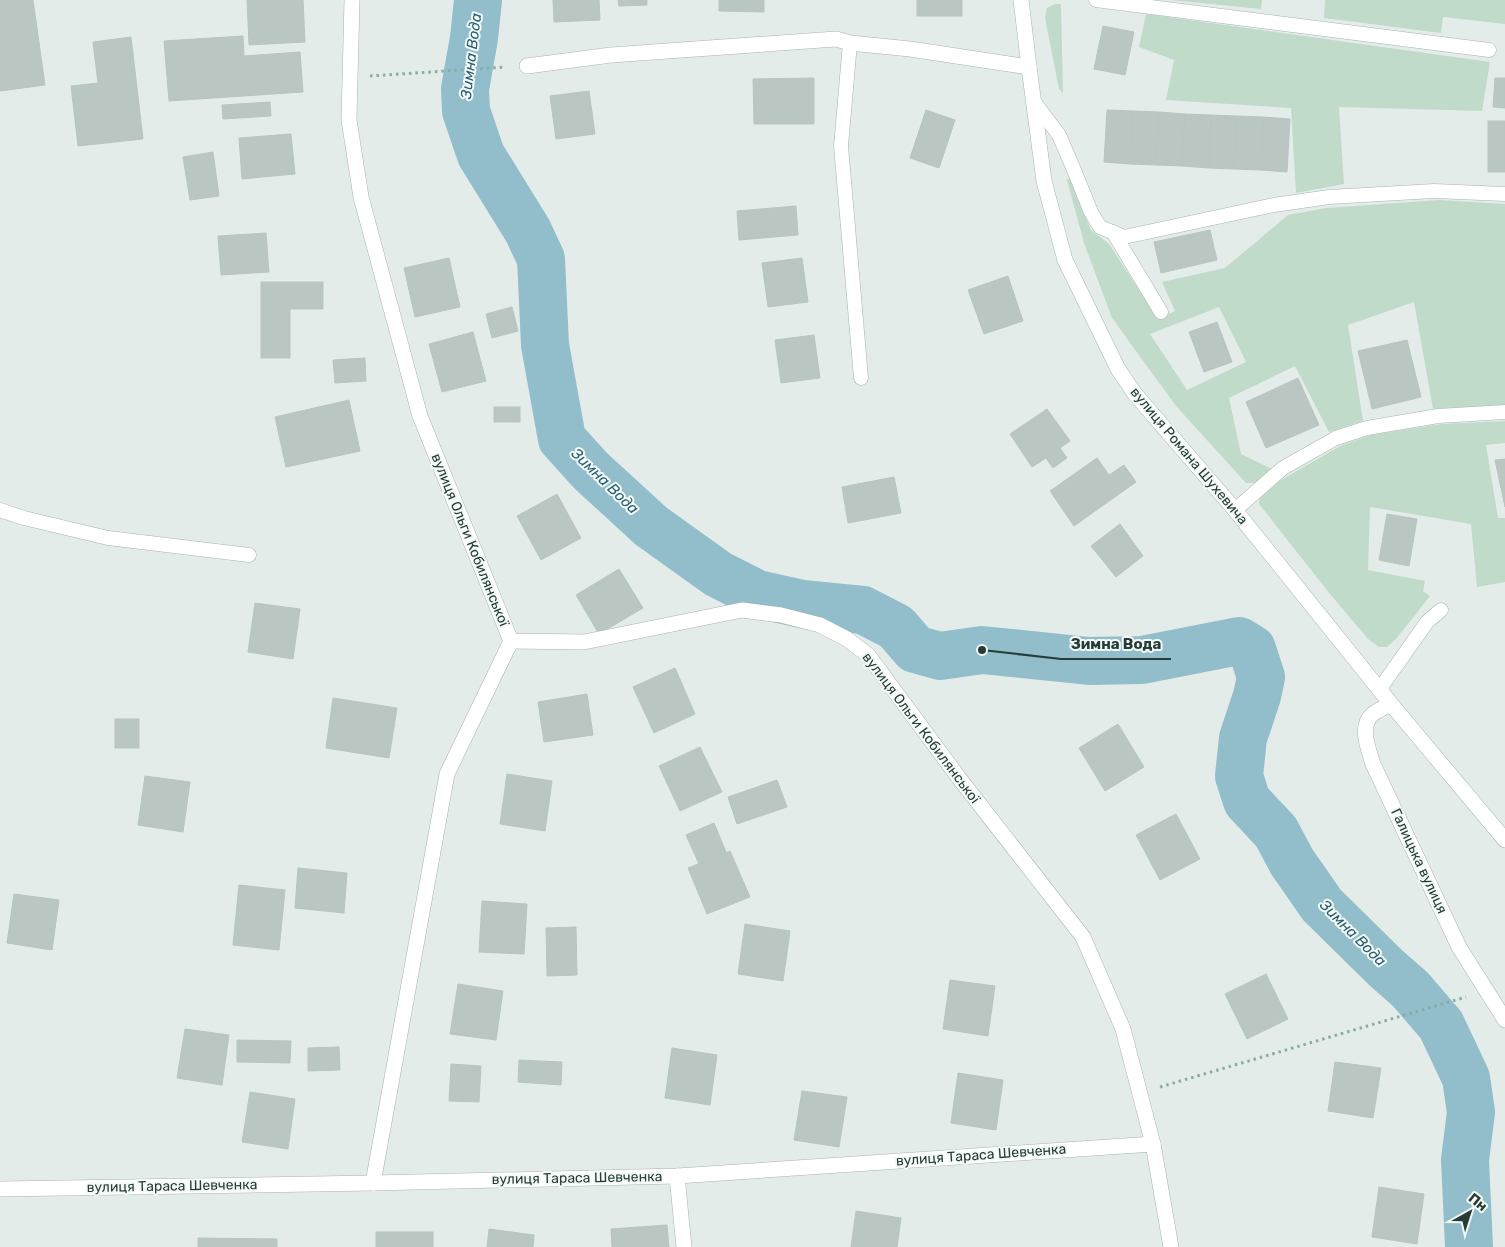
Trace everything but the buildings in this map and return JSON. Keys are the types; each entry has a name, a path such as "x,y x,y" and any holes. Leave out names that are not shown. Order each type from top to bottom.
{"street":[{"name":"вулиця Ольги Кобилянської","path":"352,0 349,120 361,197 420,416 511,641 584,642 742,610 781,615 820,625 847,639 868,655 958,778 1083,937 1123,1029 1153,1144 1171,1247"},
{"name":"вулиця Романа Шухевича","path":"1021,0 1044,181 1065,260 1118,369 1135,394 1235,510 1390,704 1505,840"},
{"path":"527,66 611,55 836,39 850,43 910,49 1029,66"},
{"path":"373,1183 447,774 511,641"},
{"name":"Галицька вулиця","path":"1390,704 1371,715 1367,724 1366,737 1373,764 1459,948 1505,1020"},
{"name":"вулиця Тараса Шевченка","path":"0,1188 373,1183 677,1176 1153,1144"},
{"path":"677,1176 684,1247"}],"lane":[{"path":"1096,0 1489,50"},
{"path":"850,43 842,146 861,378"},
{"path":"1034,102 1059,135 1090,212 1100,227 1124,236 1274,205 1329,198 1434,191 1505,194"},
{"path":"1113,232 1162,312"},
{"path":"1235,510 1283,468 1336,438 1367,428 1438,416 1505,412"},
{"path":"0,510 24,518 108,538 249,555"},
{"path":"1380,690 1426,622 1441,610"}],"path":[{"path":"350,78 527,66"},
{"path":"1140,1093 1447,1003"}],"green space":[{"path":"1171,0 1262,0 1261,9"},
{"path":"1325,0 1505,0 1505,24 1443,17 1441,33 1324,18"},
{"path":"1055,4 1061,4 1063,93 1059,89 1045,18 1047,8"},
{"path":"1146,14 1490,62 1482,111 1339,107 1344,184 1296,193 1291,108 1166,100 1174,60 1139,47"},
{"path":"1069,178 1072,181 1091,230 1109,244 1158,319 1175,311 1162,282 1225,268 1288,215 1326,208 1439,200 1505,204 1505,405 1433,409 1414,302 1348,325 1363,421 1329,432 1295,366 1229,398 1241,454 1272,469 1255,483 1246,483 1176,406 1112,318 1084,243 1067,180","holes":["1219,307 1246,362 1187,390 1150,334"]},
{"path":"1505,421 1505,443 1486,445 1498,518 1505,518 1505,582 1477,587 1471,524 1370,507 1368,570 1425,581 1423,591 1430,596 1396,639 1387,647 1379,647 1368,639 1259,504 1260,496 1281,480 1342,445 1371,435 1441,424"}],"waterway":[{"name":"Зимна Вода","path":"478,0 474,38 465,89 466,111 481,155 528,231 541,259 545,345 562,439 591,471 651,526 718,574 757,594 802,604 863,610 896,627 915,649 940,656 982,650 1089,661 1142,660 1239,641 1252,649 1261,677 1257,696 1243,738 1239,776 1247,801 1276,832 1292,862 1322,905 1410,989 1441,1025 1466,1078 1471,1112 1465,1160 1469,1247"}],"place":[{"name":"Зимна Вода","path":"982,650"}]}
